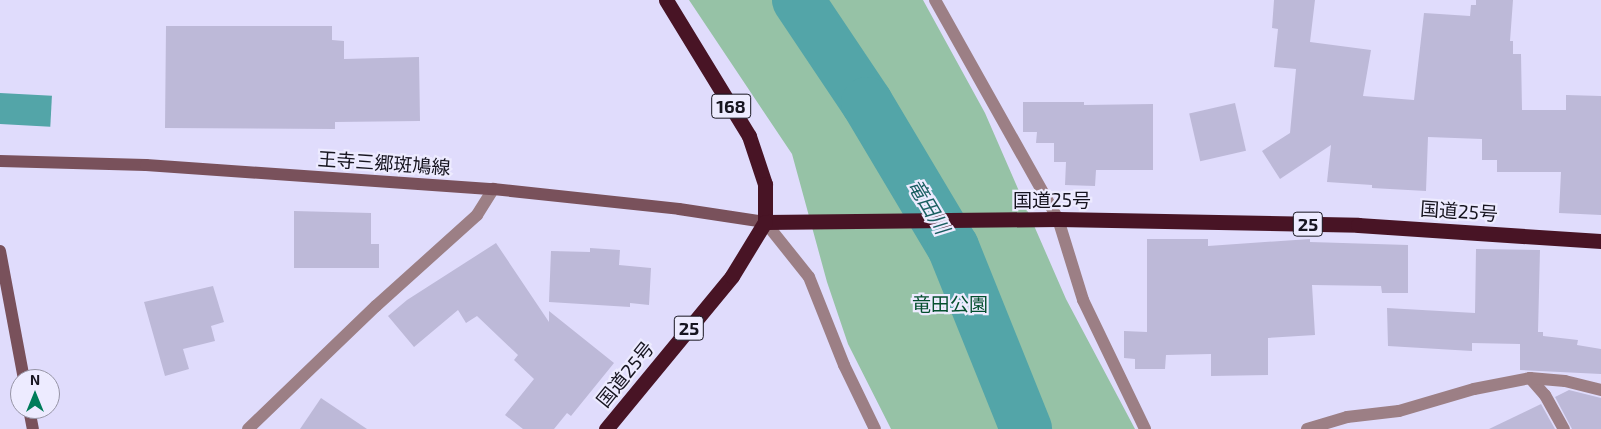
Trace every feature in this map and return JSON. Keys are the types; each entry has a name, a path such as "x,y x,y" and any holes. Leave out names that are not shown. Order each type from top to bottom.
{"highway":[{"name":"168","path":"666,0 749,136 765,184 765,222"},
{"name":"国道25号","path":"606,429 732,276 765,222 840,223 1058,219 1358,225 1601,241"}],"main road":[{"name":"王寺三郷斑鳩線","path":"0,161 146,165 493,189 678,208 765,222"},
{"path":"0,251 22,369"}],"street":[{"path":"936,0 1058,219 1083,300 1145,429"},
{"path":"248,429 376,306 477,215 493,189"},
{"path":"765,222 809,277 844,365 875,429"},
{"path":"1530,378 1546,394 1564,429"},
{"path":"1307,429 1347,417 1399,411 1474,389 1530,378 1565,381 1601,390"}],"green space":[{"name":"竜田公園","path":"689,0 923,0 985,113 1066,299 1135,429 891,429 848,344 827,282 792,154"}],"shaded area":[{"path":"0,93 52,96 50,127 0,124"}],"building":[{"path":"1274,0 1315,0 1310,42 1371,50 1363,96 1414,100 1424,13 1470,16 1471,5 1476,5 1476,0 1513,0 1510,41 1513,41 1513,54 1521,54 1522,110 1566,110 1566,95 1601,96 1601,215 1559,213 1561,172 1497,172 1497,160 1482,160 1482,139 1428,137 1426,191 1372,188 1372,185 1327,182 1331,145 1280,179 1262,151 1290,133 1296,69 1274,67 1278,29 1272,28"},
{"path":"166,26 332,26 332,40 344,41 344,59 419,57 420,121 335,122 335,129 165,128"},
{"path":"1023,102 1084,102 1084,105 1153,104 1153,170 1096,170 1095,186 1065,185 1066,162 1054,162 1054,143 1036,143 1037,132 1023,132"},
{"path":"1235,103 1246,151 1200,161 1189,114"},
{"path":"294,211 371,213 371,244 379,244 379,268 294,268"},
{"path":"1147,239 1208,239 1208,246 1310,239 1310,242 1408,245 1408,293 1382,293 1381,286 1312,285 1315,335 1268,338 1268,375 1211,376 1211,354 1166,355 1165,369 1135,369 1135,359 1124,358 1124,331 1147,332"},
{"path":"496,243 549,322 549,311 614,363 571,416 567,413 554,429 523,429 505,415 534,379 514,360 518,355 477,316 466,323 458,310 414,347 388,316 407,300"},
{"path":"590,248 620,250 619,265 651,268 649,305 630,303 630,307 549,302 551,251 590,252"},
{"path":"1476,249 1540,250 1538,332 1543,332 1543,336 1578,340 1577,345 1601,349 1601,374 1520,370 1520,344 1472,343 1472,351 1388,346 1387,308 1475,313"},
{"path":"213,286 224,322 211,326 215,341 183,349 189,369 165,376 144,302"},
{"path":"1569,390 1601,398 1601,429 1572,429 1555,397"},
{"path":"321,398 367,429 300,429"},
{"path":"1541,404 1555,429 1489,429"}],"waterway":[{"name":"竜田川","path":"798,0 867,103 953,247 1026,429"}]}
